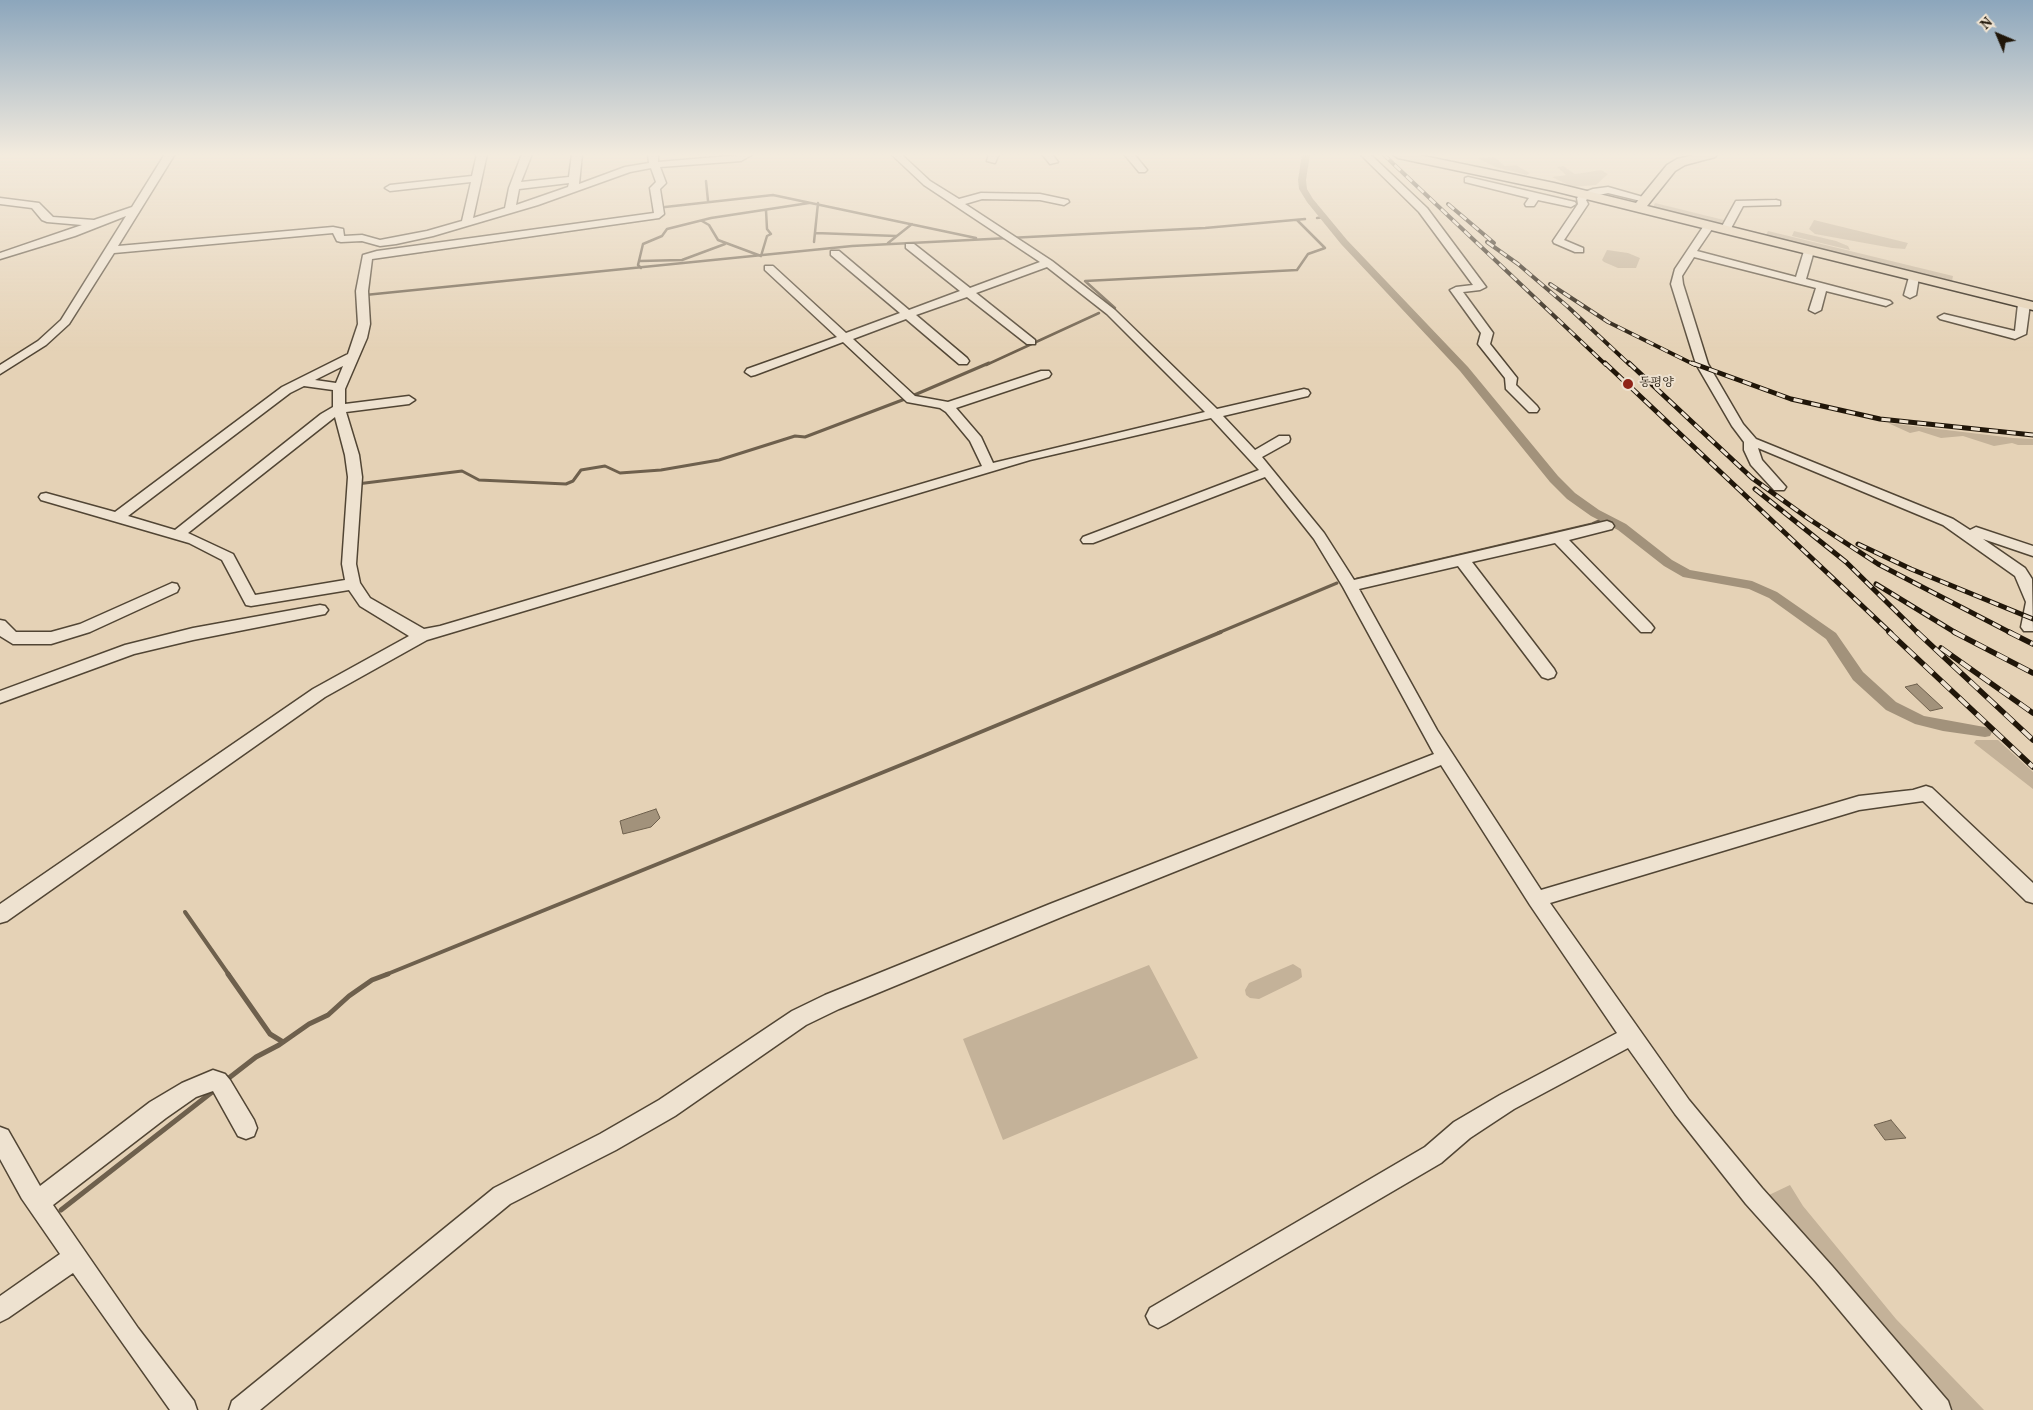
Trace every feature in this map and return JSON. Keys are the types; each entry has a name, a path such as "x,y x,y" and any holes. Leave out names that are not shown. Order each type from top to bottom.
{"main road":[{"path":"1690,220 2028,305"}],"street":[{"path":"51,220 95,223"},
{"path":"0,256 71,234 104,220"},
{"path":"0,370 54,334 65,322 127,220"},
{"path":"109,250 333,230 338,231 338,235 342,239 362,238 380,243 422,236 474,220"},
{"path":"423,635 394,621 365,602 353,584 349,564 355,477 352,456 339,409 340,387 352,357 359,347 364,324 362,290 367,257 377,254 627,220"},
{"path":"982,220 1048,263 1111,312 1212,412 1268,472 1319,536 1350,586 1444,757 1537,899 1631,1036 1682,1106 1754,1196 1824,1274 1939,1410"},
{"path":"1430,220 1480,287 1456,290 1487,332 1484,344 1511,378 1510,386 1533,409"},
{"path":"1572,220 1558,241 1579,250"},
{"path":"1725,230 1731,220"},
{"path":"1709,226 1677,276 1678,284 1702,364 1738,426 1751,442 1770,448 1948,522 2033,551"},
{"path":"910,246 1031,342"},
{"path":"1800,281 1809,251"},
{"path":"835,253 963,361"},
{"path":"1691,253 1886,303"},
{"path":"751,372 1048,263"},
{"path":"769,268 911,400 947,407 1045,374"},
{"path":"1910,295 1914,277"},
{"path":"1815,310 1822,287"},
{"path":"2020,334 2028,305"},
{"path":"1944,317 2016,335 2033,337"},
{"path":"118,517 286,390 352,357"},
{"path":"302,382 340,387"},
{"path":"0,915 319,693 423,635 989,468 1212,412 1304,393"},
{"path":"177,535 325,416 339,409 410,400"},
{"path":"947,407 976,440 989,468"},
{"path":"1254,456 1284,439"},
{"path":"1751,442 1751,450 1756,462 1779,486"},
{"path":"1088,540 1268,472"},
{"path":"46,497 194,540 228,557 251,601 353,584"},
{"path":"1948,522 2020,572 2026,579 2033,602 2029,627"},
{"path":"1350,586 1607,526"},
{"path":"1559,538 1646,628"},
{"path":"1462,560 1548,673"},
{"path":"0,625 13,638 52,638 85,628 172,588"},
{"path":"0,697 131,649 193,634 320,610"},
{"path":"240,1410 502,1196 608,1142 667,1108 798,1018 1048,914 1444,757"},
{"path":"1537,899 1860,803 1913,797 1926,793 2033,895"},
{"path":"1158,1316 1433,1155 1462,1130 1507,1102 1631,1036"},
{"path":"38,1202 158,1110 189,1090 213,1080 221,1084 246,1128"},
{"path":"0,1138 38,1202 130,1336 184,1410"},
{"path":"0,1310 76,1257"}],"shaded area":[{"path":"1705,220 1724,220 1722,224"},
{"path":"1814,220 1908,243 1905,249 1892,248 1815,234 1809,229"},
{"path":"1768,231 1953,276 1952,281 1766,235"},
{"path":"1794,231 1836,241 1848,246 1850,250 1792,236"},
{"path":"1607,250 1628,253 1640,258 1636,268 1618,268 1604,262 1602,260"},
{"path":"1888,423 2033,439 2033,445 2012,443 1994,446 1963,436 1941,438 1919,431 1910,433"},
{"path":"1917,684 1943,708 1930,711 1905,687"},
{"path":"1976,740 1998,740 2033,772 2033,789 1974,743"},
{"path":"656,809 660,818 651,827 623,834 620,821"},
{"path":"1293,964 1301,969 1302,977 1298,980 1259,999 1250,998 1246,995 1245,990 1249,983"},
{"path":"1149,965 1198,1058 1003,1140 963,1039"},
{"path":"1891,1120 1906,1138 1885,1140 1874,1125"},
{"path":"1790,1185 1803,1206 1896,1319 1984,1410 1948,1410 1769,1195"}],"waterway":[{"path":"640,267 638,265 643,244 662,236 667,229 704,220"},
{"path":"761,255 767,236 771,234 767,229 767,220"},
{"path":"814,242 816,220"},
{"path":"890,220 912,224"},
{"path":"761,255 852,246 1205,228 1296,220"},
{"path":"1115,308 1085,281 1297,270 1308,254 1325,248 1297,220"},
{"path":"1326,220 1344,242 1464,369 1554,479 1571,496 1595,513 1622,527 1668,563 1687,574 1752,585 1773,595 1831,636 1858,676 1891,706 1920,720 1943,726 1985,732"},
{"path":"702,221 709,225 718,240 759,255"},
{"path":"888,243 912,224"},
{"path":"912,224 976,238"},
{"path":"816,233 896,236"},
{"path":"640,261 682,260 725,244"},
{"path":"640,267 759,255"},
{"path":"365,295 640,267"},
{"path":"986,365 1099,313"},
{"path":"357,484 462,471 479,480 566,484 573,481 581,470 605,466 620,473 661,470 719,460 795,436 805,437 905,399 989,363"},
{"path":"1357,579 1592,524 1606,518"},
{"path":"1218,633 1337,583"},
{"path":"385,975 923,756 1221,632"},
{"path":"185,912 229,975"},
{"path":"228,974 270,1034 283,1042"},
{"path":"225,1081 256,1057 279,1045 309,1024 328,1015 349,996 372,980 388,974"},
{"path":"61,1210 216,1089"}],"railway":[{"path":"1453,220 1606,365"},
{"path":"1467,220 1494,243"},
{"path":"1487,242 1518,264 1567,306 1630,365"},
{"path":"1550,284 1608,322 1695,365"},
{"path":"1605,363 1891,633"},
{"path":"1629,363 1752,478 1809,519 1878,564 2011,633"},
{"path":"1692,363 1791,399 1880,419 2033,435"},
{"path":"1755,489 1846,562 1918,633"},
{"path":"1858,544 1911,569 2033,619"},
{"path":"1876,584 1956,633"},
{"path":"1889,632 2033,767"},
{"path":"1917,632 2033,740"},
{"path":"1954,632 2033,673"},
{"path":"2011,633 2033,644"},
{"path":"1941,648 2033,713"}],"place":[{"name":"동평양","path":"1628,384"}]}
